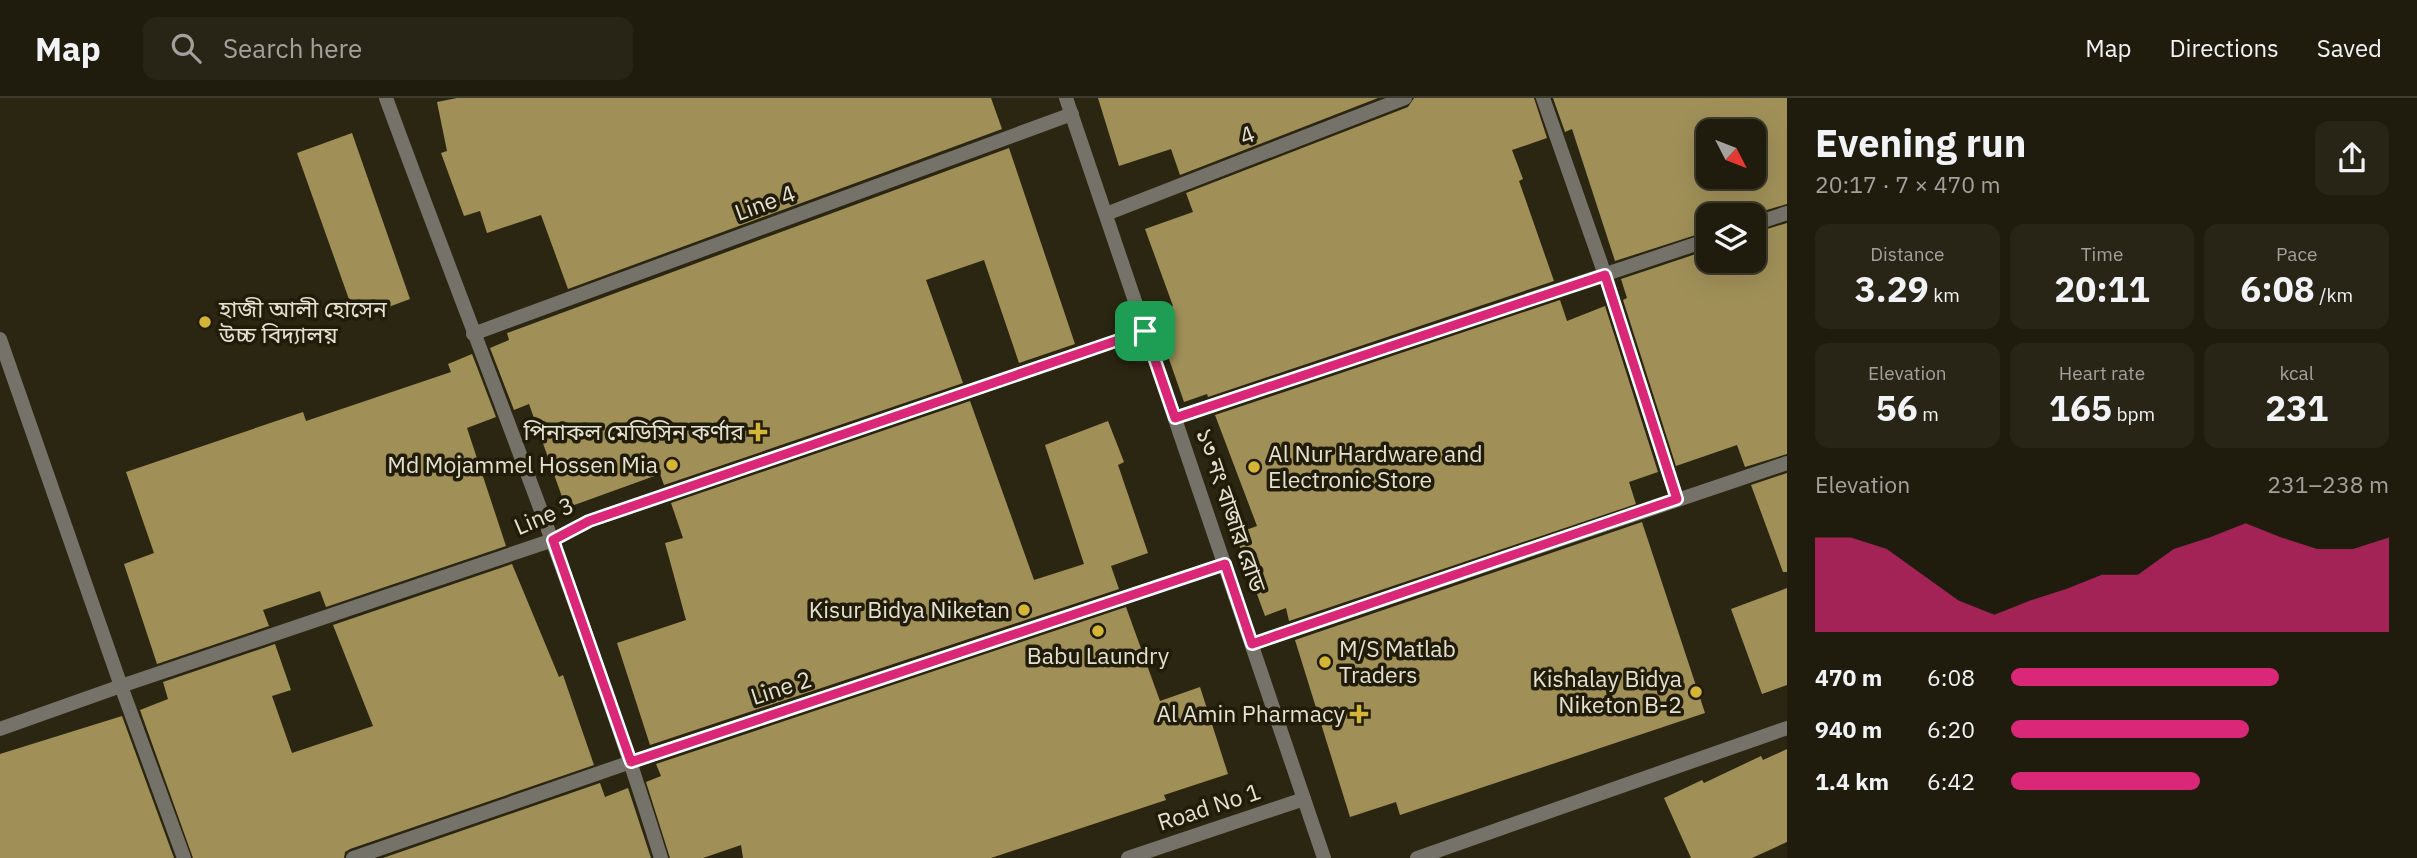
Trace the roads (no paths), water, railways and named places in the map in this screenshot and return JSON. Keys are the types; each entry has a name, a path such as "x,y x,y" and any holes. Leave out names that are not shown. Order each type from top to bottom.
{"street":[{"path":"386,98 553,540 631,762 661,858"},
{"name":"১৩ নং বাজার রোড","path":"1066,98 1324,858"},
{"name":"4","path":"1105,214 1405,98"},
{"path":"1544,98 1605,275 1677,499"},
{"name":"Line 4","path":"473,334 1072,114"},
{"path":"1766,220 1787,213"},
{"path":"1175,418 1696,244"},
{"name":"Line 3","path":"0,729 553,540 589,521 1145,331"},
{"path":"0,339 184,858"},
{"path":"1252,644 1787,463"},
{"name":"Line 2","path":"353,858 631,762 1225,564"},
{"path":"1417,858 1787,728"},
{"name":"Road No 1","path":"1128,858 1304,799"}],"place":[{"name":"হাজী আলী হোসেন উচ্চ বিদ্যালয়","path":"205,322"},
{"name":"পিনাকল মেডিসিন কর্ণার","path":"758,432"},
{"name":"Md Mojammel Hossen Mia","path":"672,465"},
{"name":"Al Nur Hardware and Electronic Store","path":"1254,467"},
{"name":"Kisur Bidya Niketan","path":"1024,610"},
{"name":"Babu Laundry","path":"1098,631"},
{"name":"M/S Matlab Traders","path":"1325,662"},
{"name":"Kishalay Bidya Niketon B-2","path":"1696,692"},
{"name":"Al Amin Pharmacy","path":"1359,714"}]}
